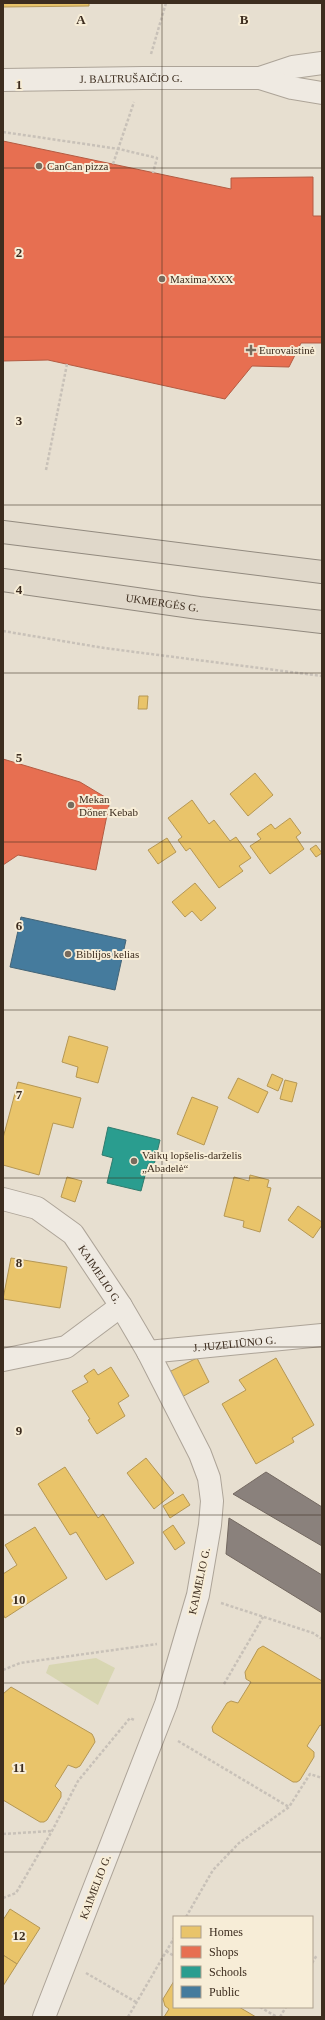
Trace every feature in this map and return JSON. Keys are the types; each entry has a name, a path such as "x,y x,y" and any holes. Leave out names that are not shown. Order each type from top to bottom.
{"highway":[{"path":"3,532 322,572"},
{"name":"UKMERGĖS G.","path":"3,580 199,608 322,622"}],"street":[{"name":"J. BALTRUŠAIČIO G.","path":"260,78 293,67 322,63"},
{"name":"J. BALTRUŠAIČIO G.","path":"3,80 260,78 292,88 322,93"},
{"name":"KAIMELIO G.","path":"3,1199 37,1208 73,1234 121,1306 148,1352 200,1454 209,1478 212,1501 210,1525 198,1595 182,1649 156,1728 44,2017"},
{"path":"3,1360 66,1347 121,1306"},
{"name":"J. JUZELIŪNO G.","path":"148,1352 322,1335"}],"path":[{"path":"113,164 166,3"},
{"path":"3,132 119,149 157,158 153,172"},
{"path":"46,470 67,364"},
{"path":"3,631 104,648 322,676"},
{"path":"198,1595 313,1633 322,1639"},
{"path":"224,1684 263,1617"},
{"path":"3,1670 20,1663 155,1644 182,1649"},
{"path":"187,1916 213,1870 239,1842 289,1807 310,1774 322,1778"},
{"path":"3,1834 52,1831"},
{"path":"128,2017 173,1940"},
{"path":"166,1951 173,1955"},
{"path":"313,1961 317,1955"},
{"path":"66,1961 136,2002"},
{"path":"262,2008 276,2017"},
{"path":"280,2017 285,2008"}],"shaded area":[{"path":"96,1658 115,1668 98,1705 46,1673 49,1665"}],"building: Homes":[{"path":"3,3 89,3 89,6 3,7"},
{"path":"139,696 148,696 147,709 138,709"},
{"path":"255,773 273,795 248,816 230,794"},
{"path":"192,800 209,824 214,820 230,841 236,837 251,858 239,866 243,871 219,888 190,848 186,851 178,840 182,837 168,818"},
{"path":"290,818 301,833 296,837 304,849 270,874 250,846 261,839 257,834 271,824 275,829"},
{"path":"167,838 176,852 158,864 148,850"},
{"path":"316,845 322,853 316,857 310,849"},
{"path":"195,883 216,908 201,921 192,911 185,917 172,902"},
{"path":"69,1036 108,1047 98,1083 76,1077 78,1067 62,1062"},
{"path":"272,1074 283,1079 278,1091 267,1086"},
{"path":"238,1078 268,1092 258,1113 228,1098"},
{"path":"285,1080 297,1083 292,1102 280,1099"},
{"path":"18,1082 81,1098 73,1128 53,1123 39,1175 3,1165 3,1138"},
{"path":"192,1097 218,1107 204,1145 177,1134"},
{"path":"250,1175 269,1180 267,1187 271,1188 260,1232 243,1227 244,1221 224,1216 234,1177 249,1181"},
{"path":"67,1177 82,1181 75,1202 61,1197"},
{"path":"298,1206 322,1222 322,1225 313,1238 288,1220"},
{"path":"11,1258 67,1267 60,1308 3,1299"},
{"path":"197,1358 209,1382 180,1398 167,1373"},
{"path":"276,1358 314,1425 292,1438 294,1442 256,1464 222,1404 246,1390 239,1380"},
{"path":"111,1367 129,1396 118,1403 125,1416 97,1434 88,1420 90,1419 72,1391 88,1382 84,1376 94,1369 98,1375"},
{"path":"146,1458 174,1493 154,1509 127,1473"},
{"path":"65,1467 98,1518 103,1514 134,1563 106,1580 76,1532 70,1535 38,1484"},
{"path":"183,1494 190,1505 170,1518 163,1506"},
{"path":"173,1525 185,1543 175,1550 163,1532"},
{"path":"35,1527 67,1578 5,1618 3,1614 3,1574 17,1565 5,1545"},
{"path":"263,1646 322,1681 322,1726 320,1725 307,1746 314,1752 314,1757 300,1780 297,1782 293,1782 213,1732 212,1727 227,1703 231,1701 238,1703 251,1682 246,1679 245,1672 258,1649"},
{"path":"11,1687 92,1734 95,1742 80,1766 76,1768 68,1765 55,1786 61,1792 61,1797 47,1820 44,1822 40,1822 3,1800 3,1694"},
{"path":"10,1909 40,1928 17,1964 3,1955 3,1920"},
{"path":"3,1955 17,1964 3,1986"},
{"path":"173,1983 173,2008 241,2008 256,2017 164,2017 169,2009 165,2006 163,1999"}],"building: Shops":[{"name":"Maxima XXX","path":"3,141 231,189 231,178 313,177 313,216 322,216 322,343 301,343 289,367 252,366 225,399 48,360 3,361"},
{"path":"3,759 80,782 110,800 96,870 18,855 3,865"}],"building: Schools":[{"name":"Vaikų lopšelis-darželis „Abadelė“","path":"108,1127 160,1140 154,1165 148,1164 141,1191 107,1183 113,1158 102,1155"}],"building: Public":[{"name":"Biblijos kelias","path":"21,917 126,940 115,990 10,967"}],"building: Industry":[{"path":"266,1472 322,1507 322,1546 233,1494"},
{"path":"229,1518 322,1575 322,1613 226,1554"}],"place":[{"name":"CanCan pizza","path":"39,166"},
{"name":"Maxima XXX","path":"162,279"},
{"name":"Eurovaistinė","path":"251,350"},
{"name":"Mekan Döner Kebab","path":"71,805"},
{"name":"Biblijos kelias","path":"68,954"},
{"name":"Vaikų lopšelis-darželis „Abadelė“","path":"134,1161"}]}
